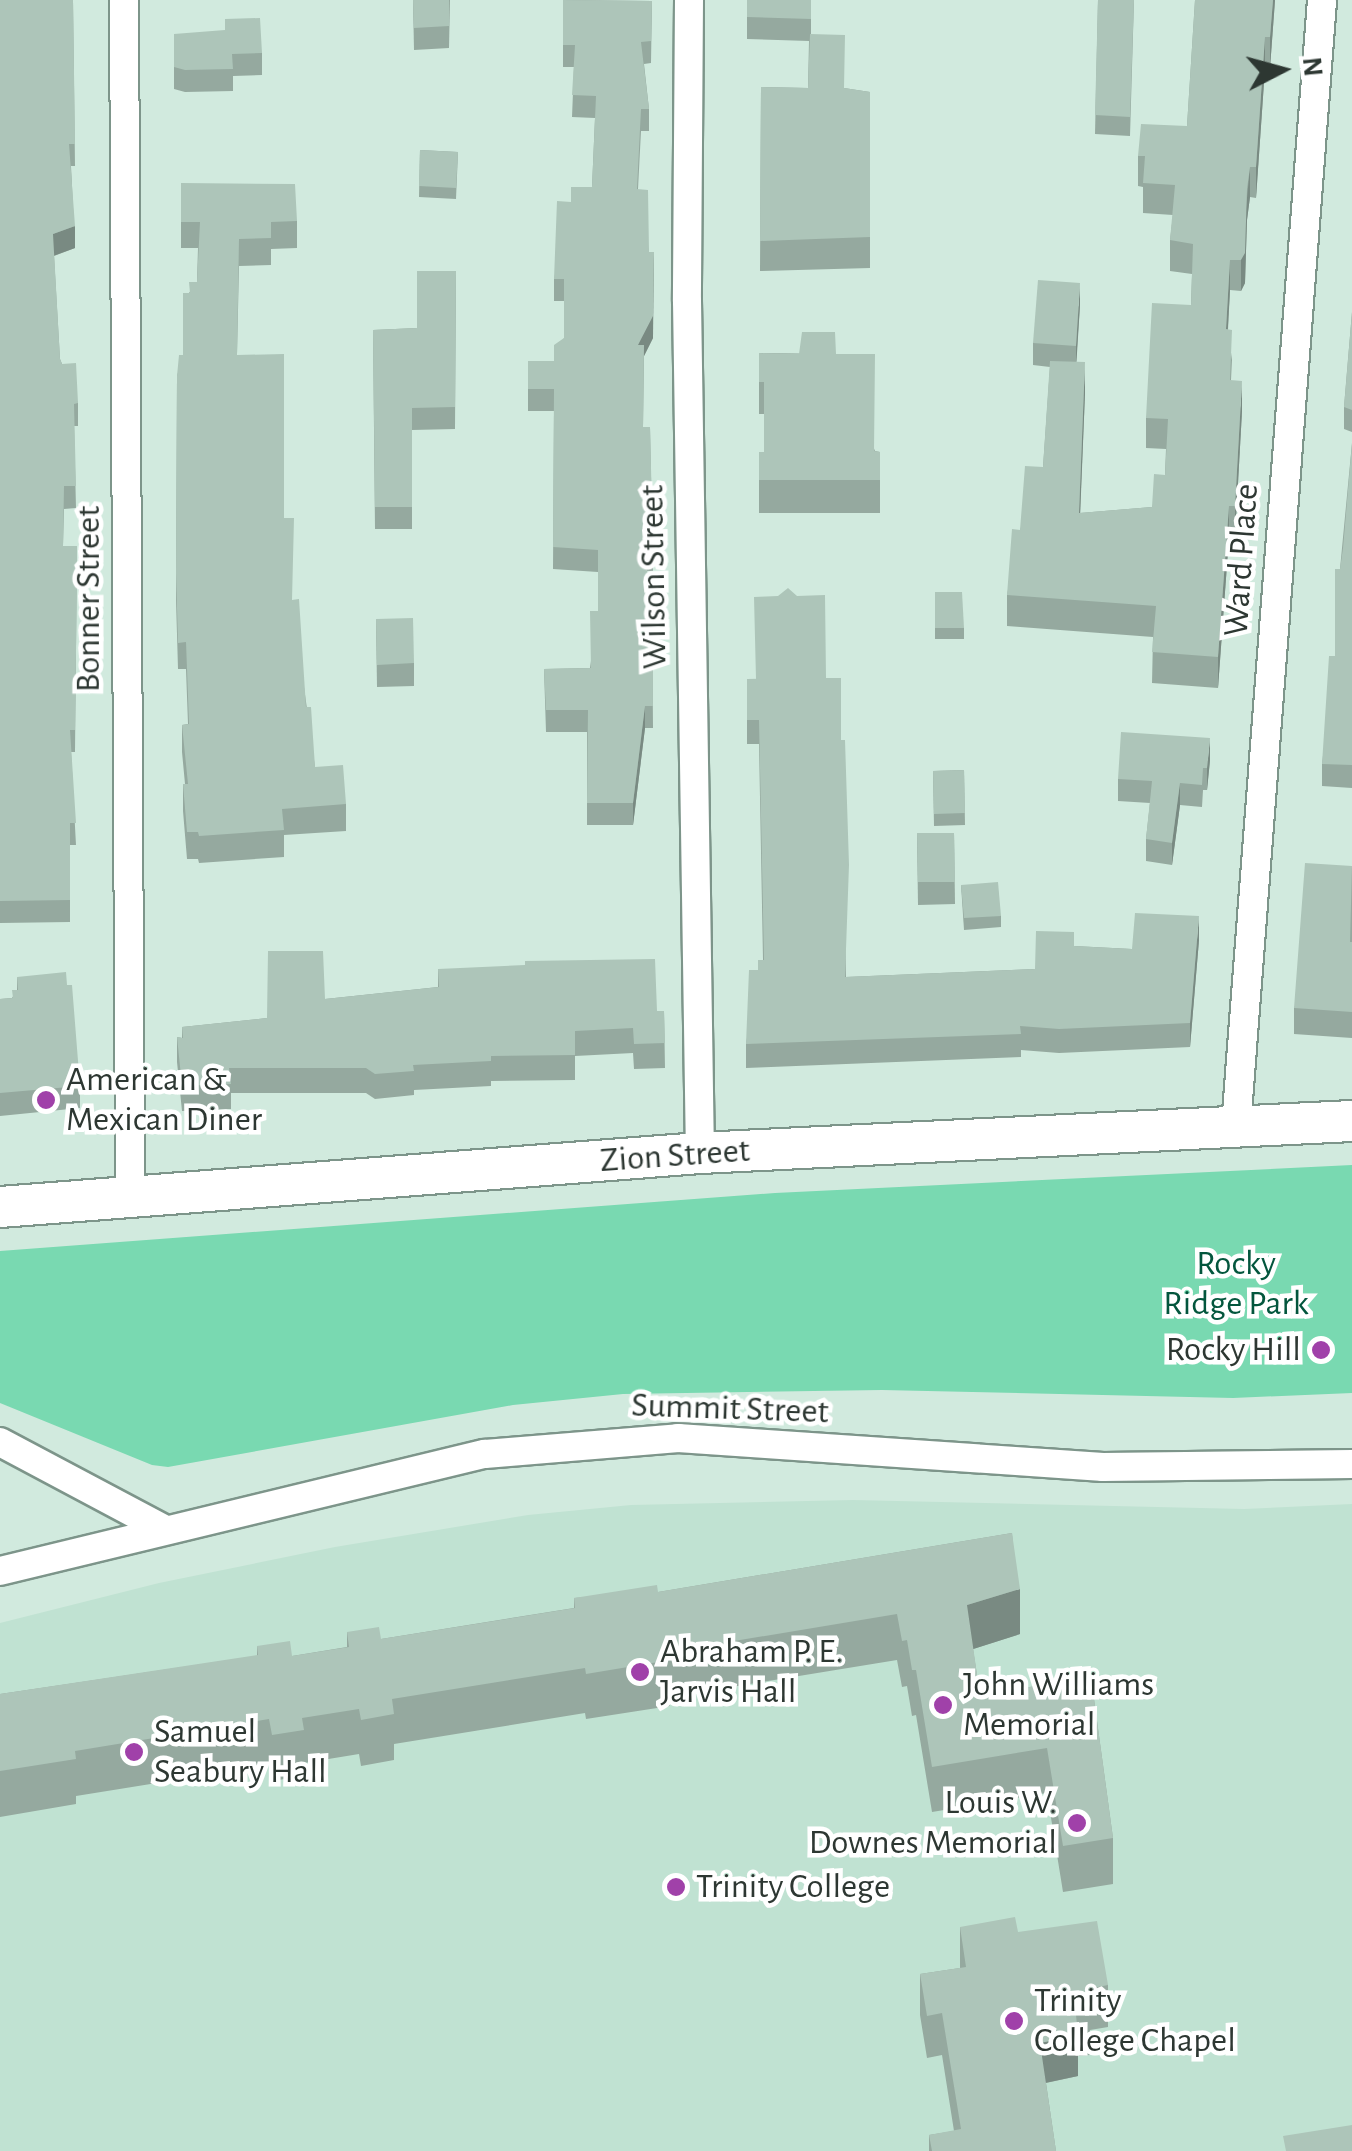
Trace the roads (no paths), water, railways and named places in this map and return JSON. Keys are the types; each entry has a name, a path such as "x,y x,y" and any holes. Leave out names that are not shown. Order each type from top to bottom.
{"main road":[{"name":"Zion Street","path":"0,1207 700,1153 1352,1121"}],"street":[{"name":"Bonner Street","path":"124,0 130,1197"},
{"name":"Wilson Street","path":"689,0 687,301 700,1153"},
{"name":"Ward Place","path":"1236,1126 1322,0"},
{"name":"Summit Street","path":"0,1571 162,1528 485,1454 678,1438 1103,1467 1352,1464"},
{"path":"0,1442 162,1528"}],"place":[{"name":"American & Mexican Diner","path":"46,1100"},
{"name":"Rocky Hill","path":"1321,1350"},
{"name":"Abraham P. E. Jarvis Hall","path":"640,1672"},
{"name":"John Williams Memorial","path":"943,1705"},
{"name":"Samuel Seabury Hall","path":"134,1752"},
{"name":"Louis W. Downes Memorial","path":"1077,1823"},
{"name":"Trinity College","path":"676,1887"},
{"name":"Trinity College Chapel","path":"1014,2021"}],"park label":[{"name":"Rocky Ridge Park","path":"1236,1284"}]}
